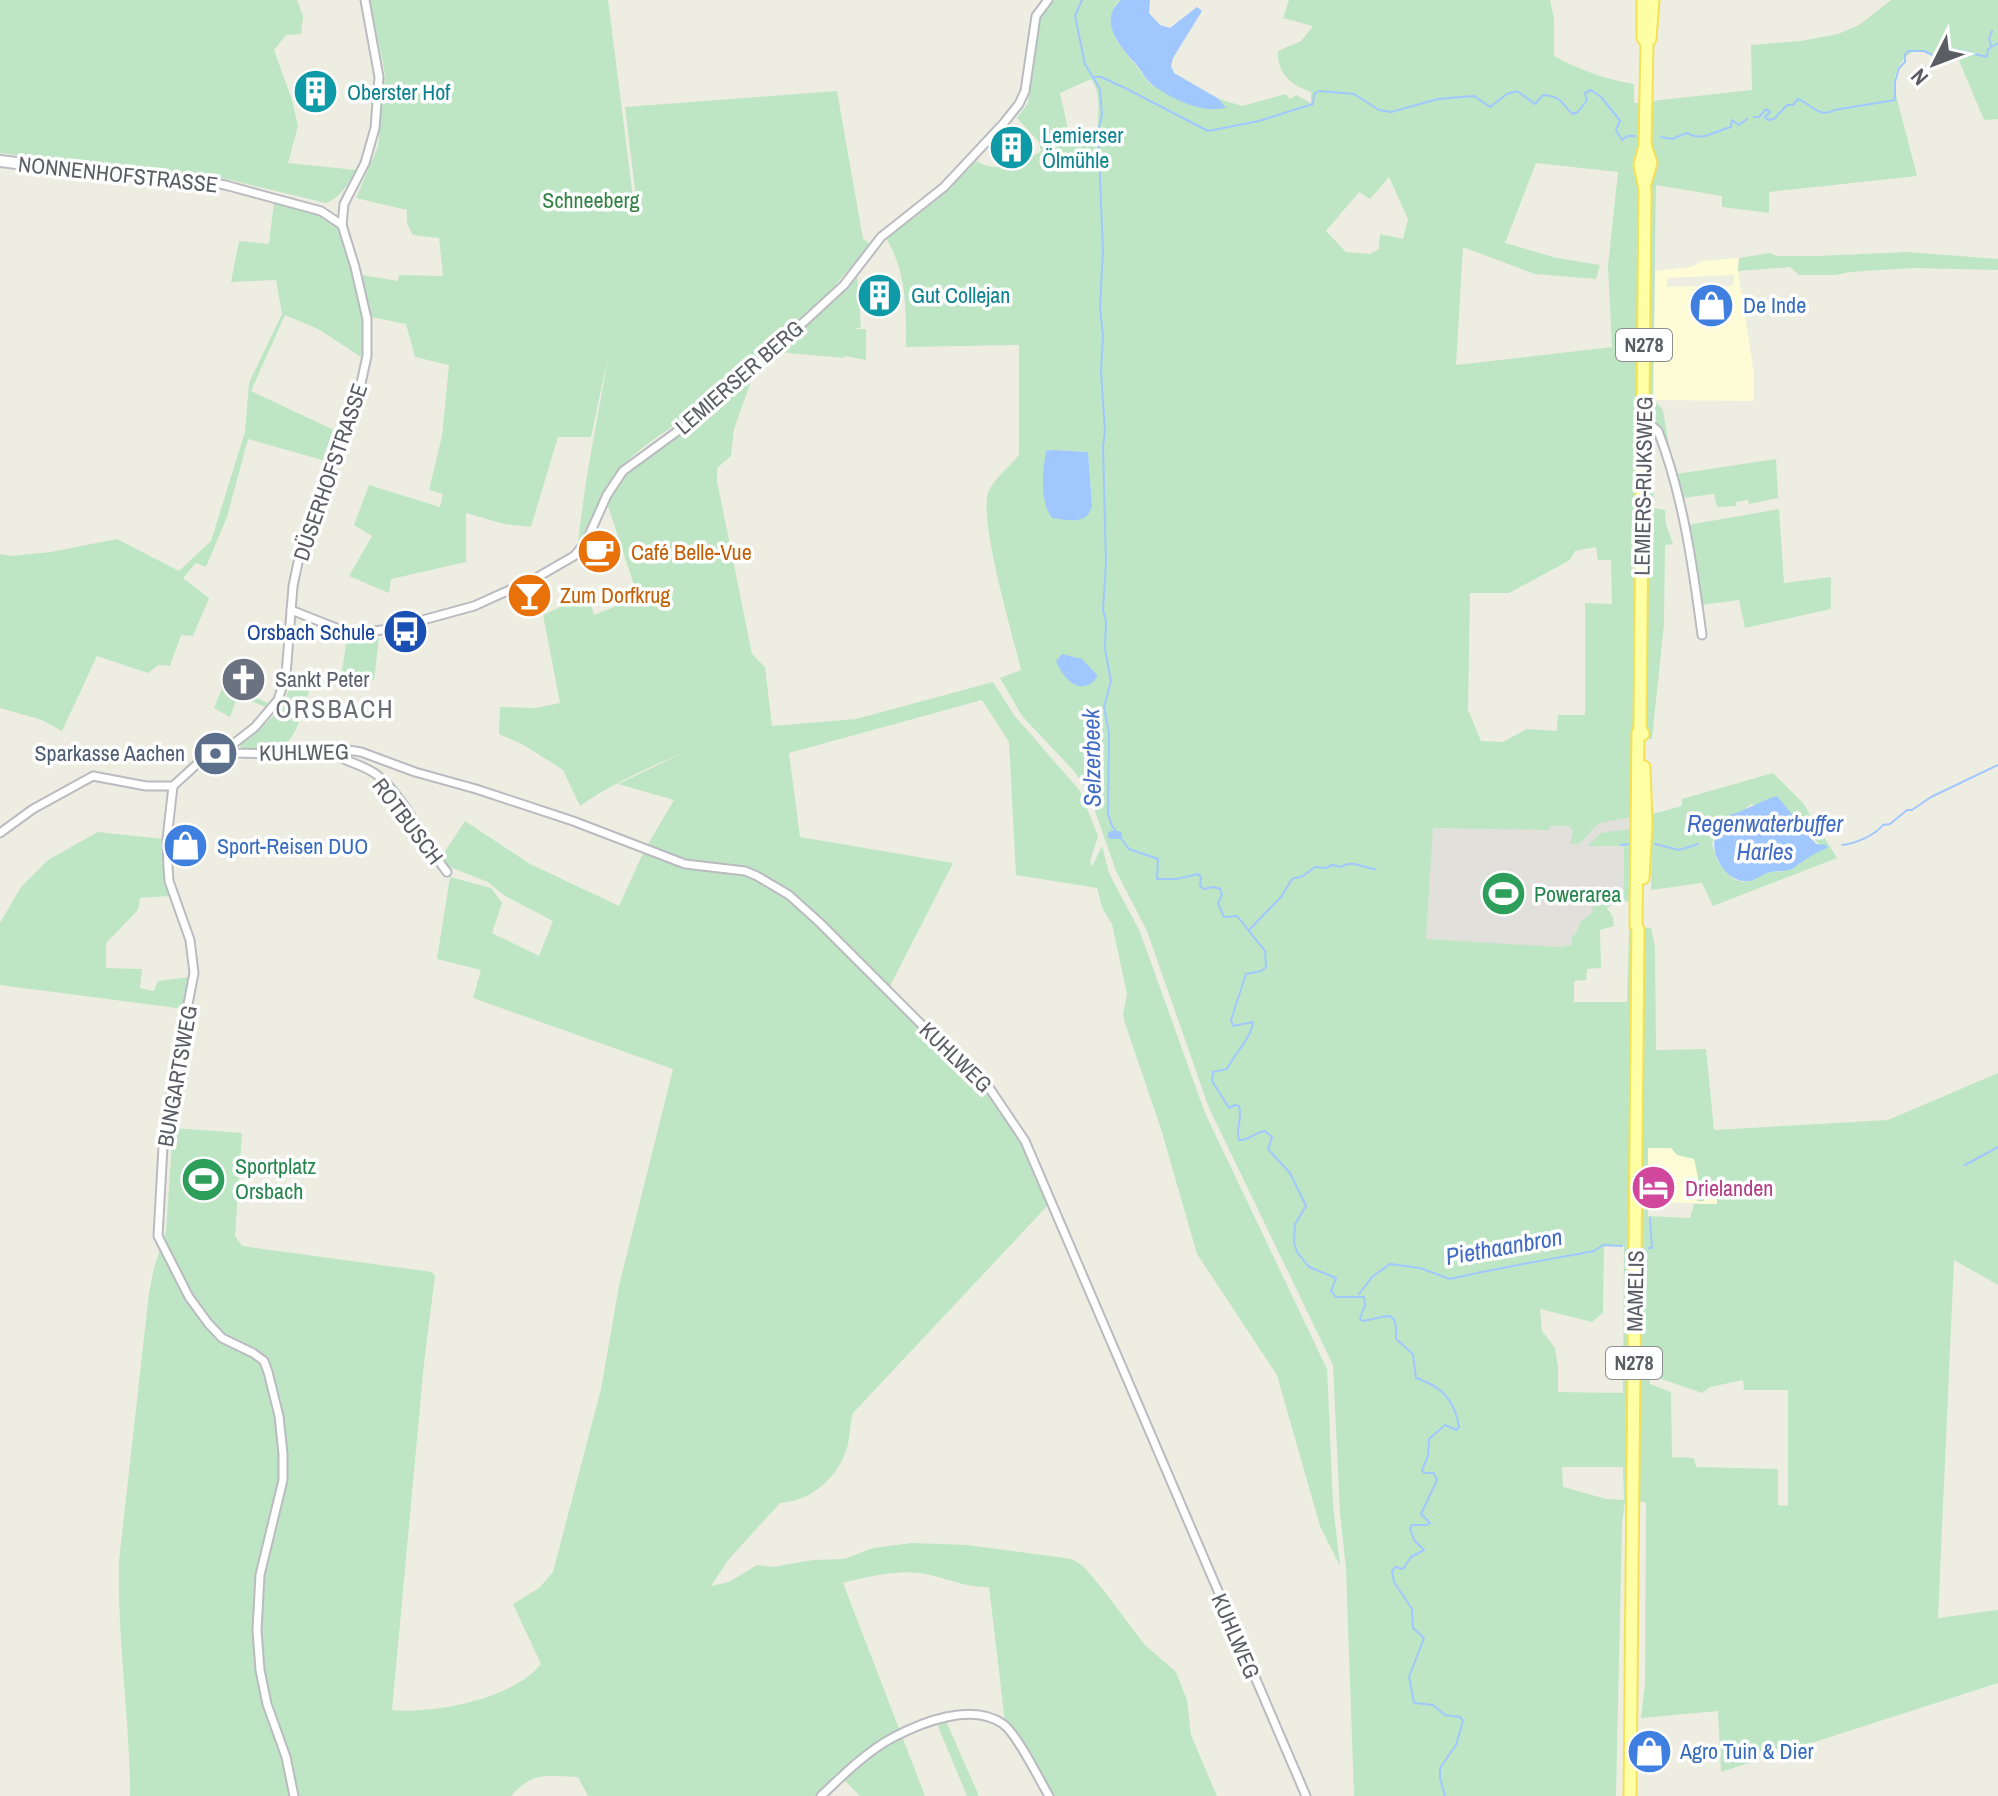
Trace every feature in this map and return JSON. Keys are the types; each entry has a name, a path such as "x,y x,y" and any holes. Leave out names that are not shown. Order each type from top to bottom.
{"main road":[{"name":"LEMIERS-RIJKSWEG","path":"1643,0 1643,38 1647,43"},
{"name":"LEMIERS-RIJKSWEG","path":"1642,596 1645,183 1651,166 1645,145 1647,43 1650,39 1653,0"},
{"name":"MAMELIS","path":"1630,1796 1637,803 1642,596"}],"street":[{"path":"328,214 344,204 365,163 375,128 379,77 365,0"},
{"name":"LEMIERSER BERG","path":"291,610 344,631 357,633 390,629 474,606 536,578 574,556 586,542 607,495 623,471 716,403 844,285 881,237 944,187 1003,124 1025,91 1036,16 1048,0"},
{"name":"NONNENHOFSTRASSE","path":"0,161 194,179 328,214 342,225"},
{"name":"DÜSERHOFSTRASSE","path":"173,786 196,765 228,748 268,715 278,700 286,675 291,610 300,553 360,388 367,356 367,319 342,225 344,204"},
{"path":"1643,425 1652,426 1658,431 1674,480 1702,635"},
{"name":"KUHLWEG","path":"228,748 236,753 270,754 345,748 609,834 685,864 745,871 757,876 789,895 819,922 923,1027 986,1083 1014,1122 1052,1199 1306,1796"},
{"name":"ROTBUSCH","path":"327,749 334,755 362,765 387,784 447,872"},
{"path":"0,833 33,809 93,776 146,786 173,786"},
{"name":"BUNGARTSWEG","path":"173,786 167,839 168,867 172,890 190,940 194,973 164,1129 158,1236 189,1297 208,1323 222,1338 264,1361 279,1416 283,1480 257,1595 260,1670 267,1704 286,1757 294,1796"},
{"path":"821,1796 892,1738 923,1725 973,1714 993,1718 1007,1727 1049,1796"}],"shaded area":[{"path":"1739,258 1738,271 1754,374 1754,401 1653,400 1655,271 1692,267 1701,261","holes":["1734,275 1734,285 1709,290 1693,286 1667,287 1667,278"]},
{"path":"1631,808 1630,901 1614,902 1581,926 1572,945 1558,947 1426,940 1433,821"},
{"path":"1648,1148 1718,1150 1717,1204 1661,1202 1659,1207 1647,1206"}],"green space":[{"path":"0,0 297,0 303,16 301,34 286,35 274,50 298,126 288,163 356,170 340,193 326,203 213,176 0,153"},
{"name":"Schneeberg","path":"370,0 608,0 633,198 631,218 636,198 625,107 837,91 863,239 871,244 814,307 773,346 708,401 624,464 616,473 577,549 609,352 591,437 558,437 531,527 504,524 466,513 466,562 391,579 389,593 349,576 372,536 354,525 369,485 440,507 443,494 429,490 442,436 449,365 415,357 406,324 371,317 362,275 398,281 399,275 443,276 439,238 413,235 407,223 407,210 356,198 378,146 385,74"},
{"path":"1051,0 1121,0 1115,5 1110,23 1116,40 1151,85 1188,104 1225,108 1219,99 1242,106 1286,94 1290,99 1296,95 1311,103 1311,92 1287,78 1278,59 1278,51 1301,41 1313,26 1283,18 1289,0 1550,0 1554,19 1554,56 1593,73 1634,84 1634,103 1752,90 1751,45 1838,34 1859,25 1891,0 1998,0 1998,119 1984,120 1958,58 1917,51 1898,67 1895,91 1917,176 1769,192 1769,213 1722,207 1722,196 1656,185 1653,399 1663,410 1671,458 1660,431 1652,430 1654,508 1665,510 1673,544 1665,545 1664,624 1652,739 1631,739 1631,817 1599,823 1579,844 1570,843 1573,831 1569,826 1550,826 1549,830 1433,828 1426,939 1558,947 1572,945 1572,936 1581,921 1592,913 1593,907 1624,896 1624,846 1587,846 1601,833 1630,829 1630,901 1615,903 1607,908 1614,926 1600,930 1601,968 1587,969 1586,980 1574,981 1574,1002 1627,1002 1629,927 1651,928 1655,946 1656,1050 1706,1049 1714,1130 1888,1120 1998,1073 1998,1285 1954,1260 1938,1618 1998,1610 1998,1683 1721,1772 1718,1711 1641,1718 1645,1685 1646,1502 1625,1501 1616,1796 1354,1796 1346,1568 1340,1514 1333,1365 1209,1108 1147,931 1116,871 1088,791 1073,770 1022,716 1000,678 1021,670 992,553 987,508 991,487 1019,454 1019,345 906,347 902,278 886,238 933,203 976,161 992,167 1009,166 1041,151 1039,142 1017,118 1028,103 1042,11","holes":["1091,79 1098,96 1098,128 1069,134 1060,93","1536,163 1618,172 1608,266 1612,347 1456,365 1463,247 1535,274 1596,279 1600,265 1557,258 1505,243","1389,177 1408,219 1403,239 1380,234 1379,249 1370,254 1346,252 1326,231 1359,192 1370,199","1046,451 1088,452 1092,505","1596,547 1598,560 1611,560 1612,604 1585,603 1585,715 1558,715 1557,731 1527,729 1503,742 1481,741 1468,710 1470,593 1509,593 1570,560 1575,551","1648,1148 1671,1148 1677,1155 1694,1159 1698,1177 1697,1201 1704,1201 1707,1192 1717,1188 1717,1204 1694,1204 1690,1218 1648,1216","1604,1246 1624,1246 1623,1393 1558,1392 1555,1348 1542,1331 1540,1309 1592,1322 1603,1313","1650,1375 1702,1393 1710,1387 1743,1380 1744,1390 1788,1390 1788,1506 1778,1505 1778,1469 1696,1467 1694,1458 1672,1457 1671,1392 1650,1384","1562,1467 1623,1467 1624,1500 1606,1499 1563,1487"]},
{"path":"274,202 329,219 346,244 357,284 363,326 361,357 320,330 285,315 251,391 336,431 326,461 248,439 227,517 206,567 196,563 183,578 209,598 193,636 181,635 170,666 158,665 148,673 97,656 62,731 42,720 0,708 0,554 12,556 51,552 117,539 179,571 211,541 245,432 249,383 282,314 276,280 231,282 239,241 269,244"},
{"path":"1907,252 1998,259 1998,270 1914,268 1836,275 1799,275 1790,267 1738,271 1739,258 1770,253 1776,256 1816,256"},
{"path":"857,275 861,327 855,329 866,329 866,360 777,352 843,291"},
{"path":"753,376 734,429 731,456 717,468 717,481 752,654 765,667 772,726 856,719 993,682 1014,715 1080,791 1098,836 1090,861 1092,867 1102,846 1109,873 1140,932 1205,1113 1327,1369 1333,1504 1340,1566 1320,1526 1277,1375 1197,1254 1161,1129 1125,1023 1123,1015 1127,994 1112,924 1102,907 1097,888 1016,875 1009,742 982,700 789,753 800,837 953,863 889,988 805,905 764,875 750,870 681,860 647,846 674,800 618,784 683,753 630,776 580,806 563,770 522,744 499,734 500,707 536,708 560,703 543,615 588,594 594,615 638,597 607,503 620,480 640,461"},
{"path":"1776,459 1778,498 1749,504 1748,500 1736,502 1736,506 1717,507 1714,494 1682,498 1676,474"},
{"path":"1779,509 1784,583 1831,577 1831,609 1745,628 1739,600 1701,605 1688,525"},
{"path":"347,637 379,638 374,681 342,671"},
{"path":"224,684 268,703 265,707 238,695 230,717 214,708"},
{"path":"290,684 309,691 298,725 288,741 271,751 242,750 239,744 277,711"},
{"path":"1773,773 1803,803 1837,858 1713,906 1702,883 1651,890 1652,814 1682,806 1682,799","holes":["1751,804 1802,827 1824,849 1808,855 1795,867 1769,872 1743,882 1733,879 1719,864 1712,845 1714,837"]},
{"path":"465,821 530,864 619,906 644,851 718,873 722,870 746,873 788,896 887,992 924,1033 993,1096 1022,1141 1051,1202 853,1413 844,1456 831,1476 813,1492 780,1503 729,1559 711,1586 729,1582 757,1565 773,1567 813,1560 844,1559 873,1548 912,1543 967,1545 1072,1559 1083,1566 1101,1587 1144,1644 1176,1672 1187,1700 1191,1735 1217,1796 1051,1796 1005,1722 989,1587 901,1572 843,1583 925,1796 860,1796 844,1780 821,1796 588,1796 578,1777 542,1776 527,1782 511,1796 130,1796 119,1561 149,1293 166,1231 173,1128 242,1133 235,1236 242,1246 432,1272 435,1276 392,1710 410,1711 472,1702 512,1687 541,1664 513,1604 539,1588 553,1572 601,1389 619,1286 673,1069 473,998 481,970 437,959 450,877 491,888 502,903 492,933 539,956 553,921 505,896 488,882 447,866 442,856"},
{"path":"98,832 163,839 164,882 169,896 140,898 138,910 106,943 106,968 142,969 140,988 154,991 158,981 190,977 184,1009 0,985 0,923 21,887 48,860"},
{"path":"946,1721 979,1796 967,1796 937,1724"}],"water":[{"path":"1121,0 1150,0 1149,13 1160,25 1170,28 1197,7 1202,11 1171,66 1174,73 1219,99 1226,108 1207,109 1189,105 1149,82 1113,33 1111,16"},
{"path":"1046,451 1088,452 1092,505 1090,512 1082,519 1052,518 1048,511 1043,486 1044,468"},
{"path":"1062,654 1082,659 1097,675 1096,679 1084,686 1072,683 1056,661"},
{"name":"Regenwaterbuffer Harles","path":"1777,796 1816,844 1827,845 1827,848 1790,870 1768,873 1747,881 1732,877 1715,853 1714,842 1718,831 1729,815"}],"waterway":[{"name":"Selzerbeek","path":"1082,0 1075,16 1085,64 1100,89 1102,115 1098,131 1103,251 1101,371 1105,431 1106,563 1103,610 1111,681 1104,707 1109,733 1108,814 1112,826 1129,849 1158,859 1157,879 1177,879 1198,874 1203,889 1220,889 1222,895 1218,903 1224,917 1237,916 1265,951 1266,967 1246,974 1231,1020 1233,1026 1253,1022 1250,1034 1227,1069 1213,1072 1212,1081 1229,1108 1239,1106 1239,1140 1265,1131 1272,1137 1268,1149 1290,1173 1306,1206 1295,1224 1297,1252 1309,1267 1336,1278 1331,1291 1336,1297 1364,1297 1362,1321 1392,1317 1396,1339 1413,1354 1416,1378 1440,1390 1457,1417 1459,1427 1456,1430 1445,1425 1429,1439 1428,1456 1422,1470 1424,1473 1434,1473 1437,1480 1421,1514 1430,1523 1412,1525 1410,1528 1414,1540 1424,1550 1411,1557 1403,1569 1395,1567 1392,1571 1394,1582 1412,1609 1413,1628 1424,1638 1409,1677 1414,1703 1433,1705 1445,1715 1460,1717 1463,1721 1456,1745 1440,1768 1445,1796"},
{"path":"1991,45 1989,39 1992,31"},
{"path":"1754,117 1759,117 1766,109 1770,112 1765,117 1774,119 1787,105 1793,105 1798,99 1824,113 1895,100 1895,82 1908,51 1924,51 1948,62 1959,59 1958,50 1987,57 1988,49 1998,43"},
{"path":"1093,77 1101,77 1125,88 1208,131 1259,121 1313,104 1314,94 1319,91 1354,94 1379,110 1391,112 1438,99 1474,96 1490,107 1507,94 1517,91 1535,104 1543,95 1555,97 1573,114 1587,100 1585,93 1591,90 1601,97 1620,121 1616,130 1622,140 1635,136"},
{"path":"1661,137 1672,139 1687,133 1703,136 1731,127 1732,120 1739,125 1747,119"},
{"path":"1842,845 1864,838 1883,825 1890,824 1907,810 1998,765"},
{"name":"Selzerbeek","path":"1112,835 1118,835"},
{"path":"1621,845 1629,844"},
{"path":"1655,844 1679,850 1698,844"},
{"path":"1249,930 1281,897 1292,879 1303,876 1315,867 1354,864 1375,869"},
{"path":"1965,1165 1998,1147"},
{"name":"Piethaanbron","path":"1649,1248 1652,1248 1650,1218"},
{"name":"Piethaanbron","path":"1359,1294 1372,1277 1390,1264 1420,1268 1450,1279 1594,1251 1603,1245 1622,1246"}],"place":[{"name":"Oberster Hof","path":"316,92"},
{"name":"Lemierser Ölmühle","path":"1011,148"},
{"name":"Gut Collejan","path":"880,295"},
{"name":"De Inde","path":"1712,305"},
{"name":"Café Belle-Vue","path":"600,552"},
{"name":"Zum Dorfkrug","path":"529,595"},
{"name":"Orsbach Schule","path":"406,632"},
{"name":"Sankt Peter","path":"244,679"},
{"name":"Sparkasse Aachen","path":"216,753"},
{"name":"Sport-Reisen DUO","path":"186,846"},
{"name":"Powerarea","path":"1503,894"},
{"name":"Sportplatz Orsbach","path":"204,1179"},
{"name":"Drielanden","path":"1654,1188"},
{"name":"Agro Tuin & Dier","path":"1649,1751"}],"district":[{"name":"ORSBACH","path":"335,709"}]}
